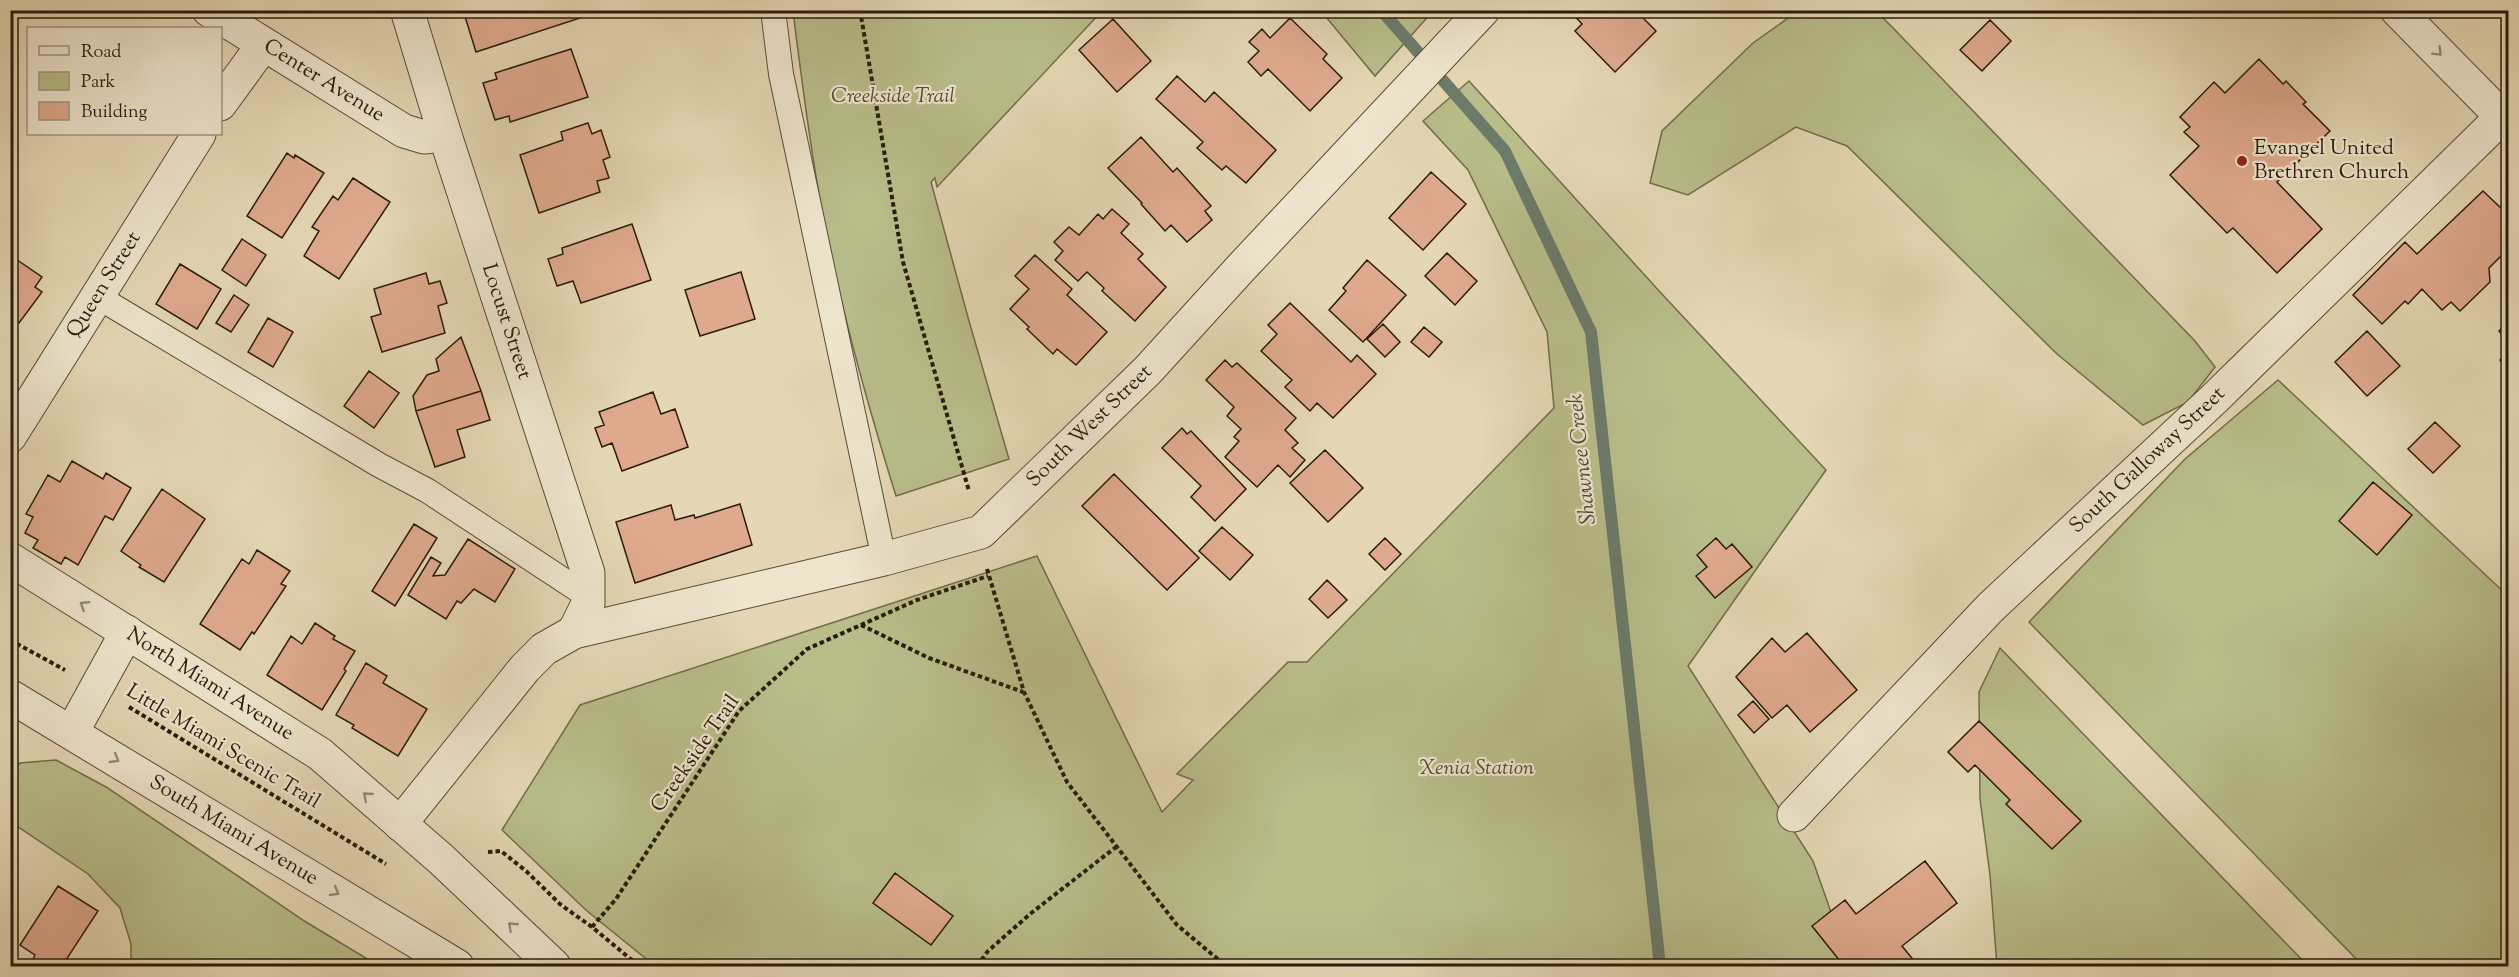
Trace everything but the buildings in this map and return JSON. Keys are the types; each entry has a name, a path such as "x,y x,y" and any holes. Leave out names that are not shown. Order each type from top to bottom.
{"street":[{"name":"Center Avenue","path":"209,10 404,131 424,137 445,135"},
{"name":"Locust Street","path":"407,10 445,135 588,573 588,604 574,632"},
{"name":"South West Street","path":"574,632 884,560 981,532 1148,370 1483,10"},
{"path":"2397,10 2506,117"},
{"path":"222,101 263,45"},
{"name":"South Galloway Street","path":"1794,815 1991,607 2214,399 2506,117"},
{"name":"Queen Street","path":"10,436 199,135"},
{"name":"North Miami Avenue","path":"10,559 320,754 442,860 554,966"},
{"path":"72,732 127,632"},
{"path":"400,824 525,668 544,649 574,632"},
{"name":"South Miami Avenue","path":"10,696 457,966"}],"lane":[{"path":"773,10 781,74 884,560"},
{"path":"98,297 379,465 428,490 588,597"}],"path":[{"path":"860,10 903,262 981,532 988,576 1024,692 1066,782 1178,925 1226,966"},
{"name":"Creekside Trail","path":"592,927 616,899 739,711 807,649 917,600 988,576"},
{"path":"860,625 929,658 1024,692"},
{"name":"Little Miami Scenic Trail","path":"10,640 96,688 390,867"},
{"path":"977,966 988,951 1030,914 1116,847"},
{"path":"483,853 501,851 526,871 561,905 639,966"}],"green space":[{"name":"Creekside Trail","path":"793,11 1102,11 937,187 935,178 931,182 1009,459 896,496 854,351 828,242 809,132"},
{"path":"1321,11 1433,11 1375,76"},
{"path":"1798,11 1876,11 1894,29 2195,341 2215,367 2188,402 2143,425 2057,354 1847,146 1796,127 1688,195 1650,183 1662,131 1753,43"},
{"name":"Xenia Station","path":"1469,81 1660,292 1826,470 1688,666 1813,861 1850,966 655,966 587,911 502,830 580,705 1037,556 1162,812 1193,780 1177,774 1288,662 1307,662 1554,408 1547,332 1468,170 1423,121"},
{"path":"2278,380 2508,596 2508,966 2363,966 2029,622 2185,459"},
{"path":"2000,648 2308,966 1997,966 1990,875 1980,799 1979,692"},
{"path":"56,760 106,787 306,922 379,966 131,966 131,944 120,908 88,874 11,822 11,773 20,763"}],"waterway":[{"name":"Shawnee Creek","path":"1381,10 1505,151 1591,332 1660,966"}],"place":[{"name":"Evangel United Brethren Church","path":"2242,161"}]}
